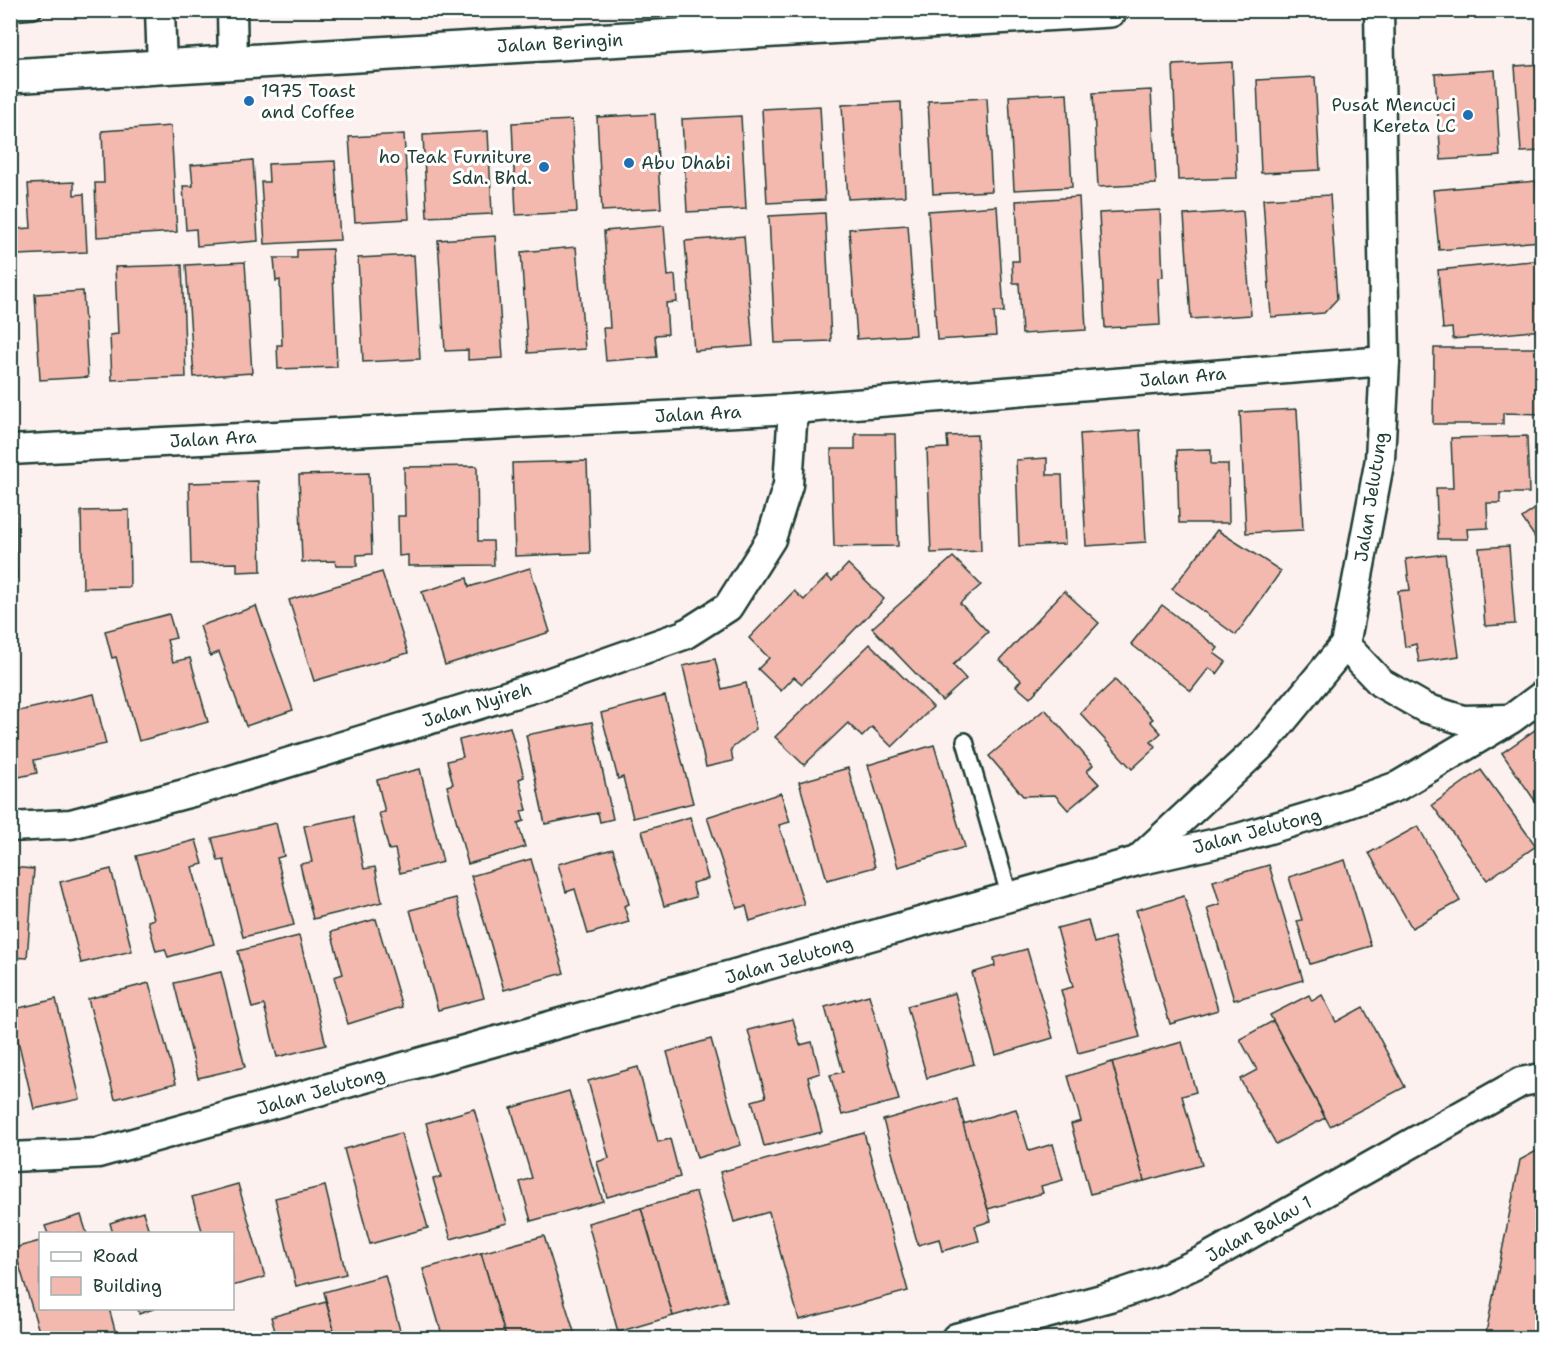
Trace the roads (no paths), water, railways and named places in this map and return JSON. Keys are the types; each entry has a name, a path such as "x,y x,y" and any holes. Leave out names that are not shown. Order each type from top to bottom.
{"street":[{"path":"160,10 162,67"},
{"path":"232,10 233,63"},
{"name":"Jalan Beringin","path":"10,76 1110,10"},
{"name":"Jalan Jelutung","path":"1137,861 1264,743 1345,645 1380,459 1385,361 1379,10"},
{"name":"Jalan Ara","path":"10,450 793,409 1385,361"},
{"name":"Jalan Nyireh","path":"10,827 71,824 192,792 539,686 684,635 728,607 771,539 788,485 793,409"},
{"path":"1345,645 1382,683 1425,708 1464,720 1510,718"},
{"name":"Jalan Jelutong","path":"10,1157 98,1153 1137,861 1239,838 1319,814 1398,786 1542,696"},
{"name":"Jalan Balau 1","path":"956,1338 1161,1280 1202,1261 1521,1082 1542,1078"}],"lane":[{"path":"10,12 34,10"},
{"path":"965,741 1010,898"}],"place":[{"name":"1975 Toast and Coffee","path":"249,101"},
{"name":"Pusat Mencuci Kereta LC","path":"1468,115"},
{"name":"Abu Dhabi","path":"629,163"},
{"name":"ho Teak Furniture Sdn. Bhd.","path":"544,167"}]}
